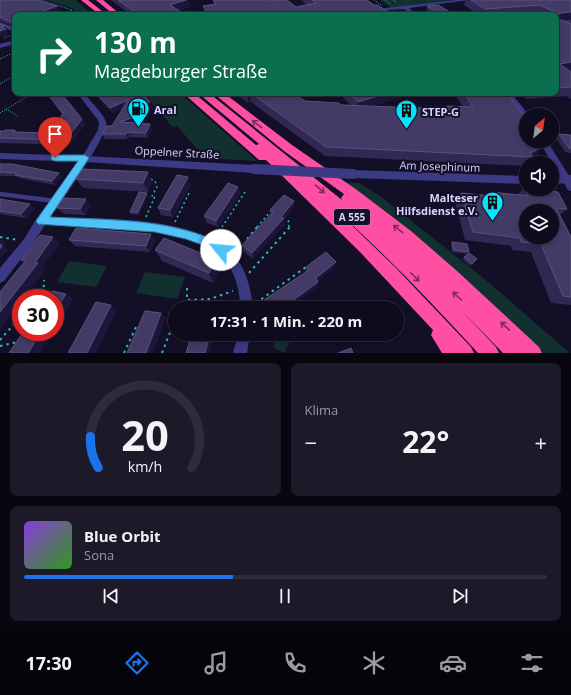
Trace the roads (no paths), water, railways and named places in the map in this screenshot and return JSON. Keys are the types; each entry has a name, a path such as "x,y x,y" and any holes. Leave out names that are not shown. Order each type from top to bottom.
{"highway":[{"path":"84,0 95,12"},
{"path":"84,0 100,12"},
{"path":"98,0 114,12"},
{"path":"191,96 274,167 351,241 421,313 453,353"},
{"path":"201,96 345,228 392,274 465,353"},
{"name":"A 555","path":"207,96 320,189 368,231 490,353"},
{"name":"A 555","path":"222,96 288,148 482,318 515,353"},
{"path":"288,148 353,194 406,235 452,276 533,353"}],"street":[{"path":"362,0 378,10 468,0"},
{"path":"405,8 411,12"},
{"path":"559,24 571,22"},
{"path":"0,24 12,29"},
{"path":"559,26 566,30"},
{"path":"0,46 12,43"},
{"path":"0,278 28,242 55,200 85,158 102,130 103,123 101,119 82,96"},
{"path":"509,96 519,108"},
{"path":"548,148 570,182"},
{"name":"Oppelner Straße","path":"0,156 85,158 353,174"},
{"name":"Am Josephinum","path":"353,174 519,180"},
{"path":"559,181 570,182"},
{"path":"41,221 142,226 187,234 212,244 231,259 244,285 246,301"},
{"path":"240,353 243,341"}],"lane":[{"path":"0,194 55,200"}],"place":[{"name":"Aral","path":"138,128"},
{"name":"STEP-G","path":"407,130"},
{"name":"Malteser Hilfsdienst e.V.","path":"493,222"}]}
